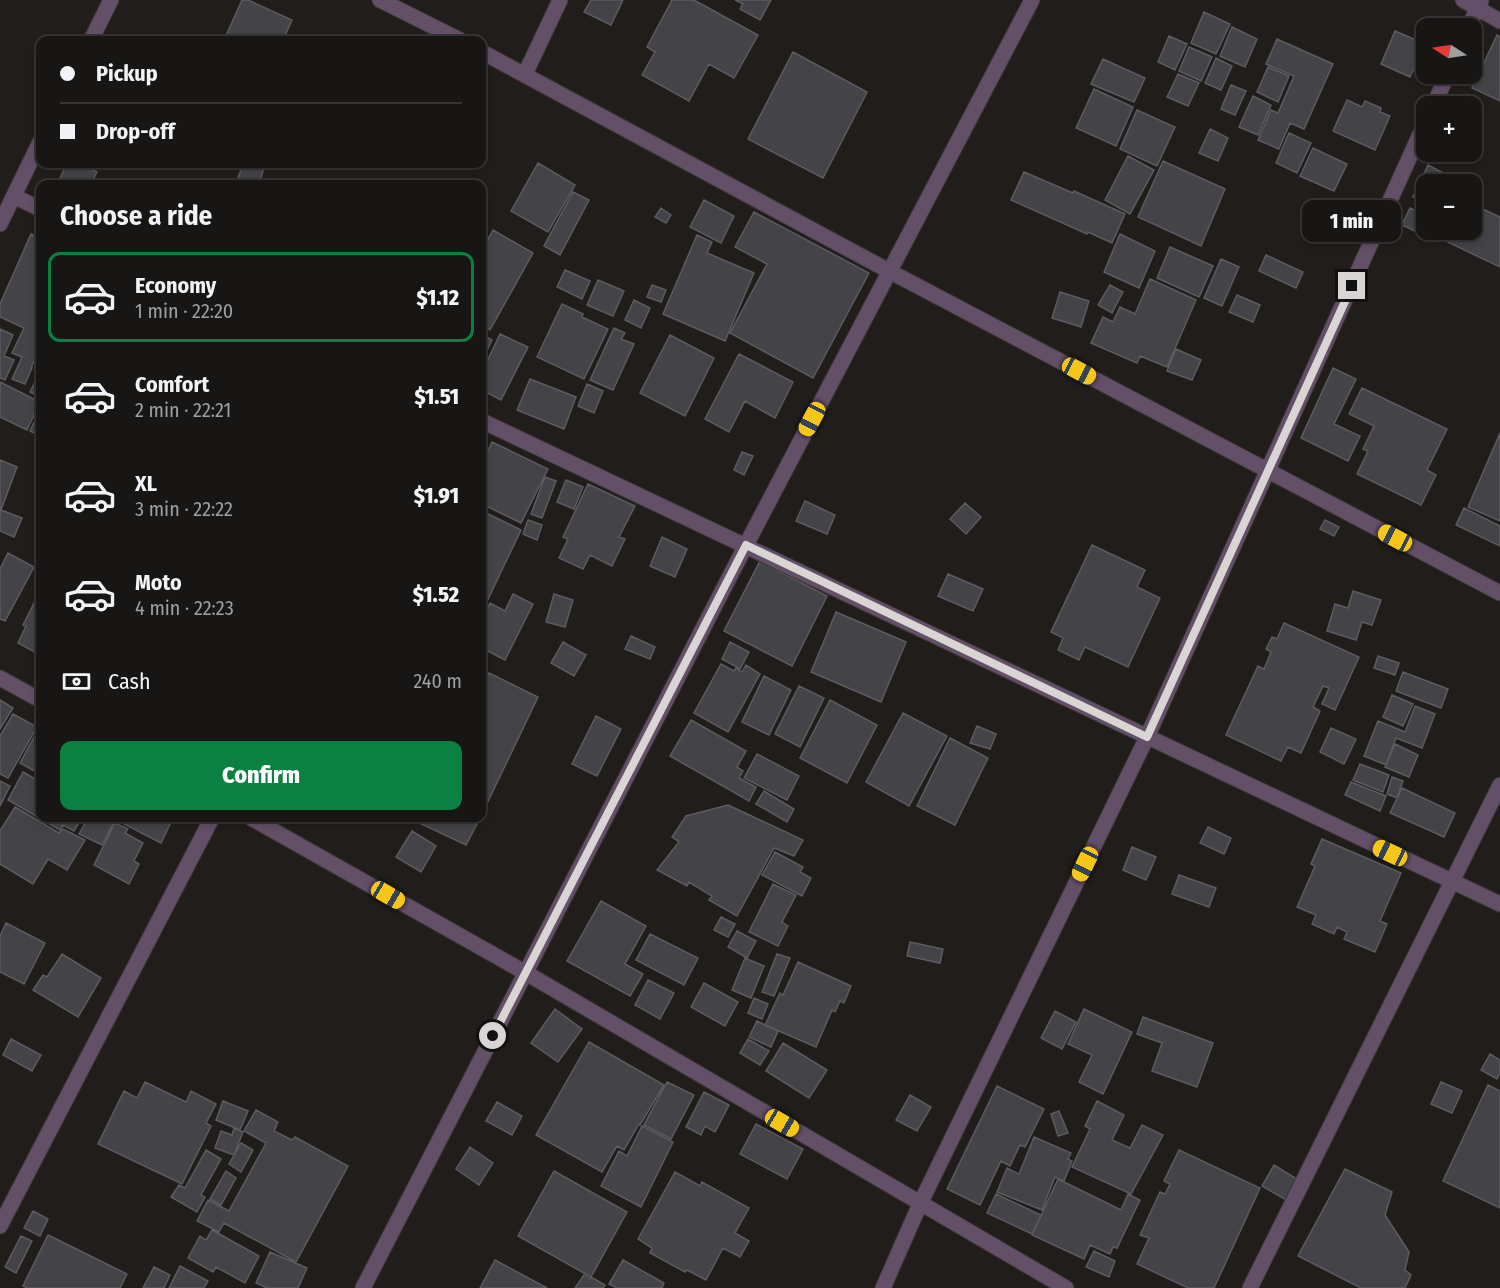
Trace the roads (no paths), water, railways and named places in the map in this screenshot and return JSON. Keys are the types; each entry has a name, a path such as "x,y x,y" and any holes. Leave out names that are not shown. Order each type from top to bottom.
{"street":[{"path":"93,36 111,0"},
{"path":"381,0 452,36"},
{"path":"525,74 561,0"},
{"path":"363,1288 746,545 1032,0"},
{"path":"1463,0 1479,4 1500,21"},
{"path":"1473,18 1479,4"},
{"path":"486,54 889,271 1500,593"},
{"path":"883,1288 920,1204 1147,737 1416,143"},
{"path":"0,224 36,150"},
{"path":"14,196 36,206"},
{"path":"486,423 1500,904"},
{"path":"0,678 36,698"},
{"path":"1250,1288 1500,784"},
{"path":"0,1226 210,822"},
{"path":"258,822 526,973 1066,1288"}]}
